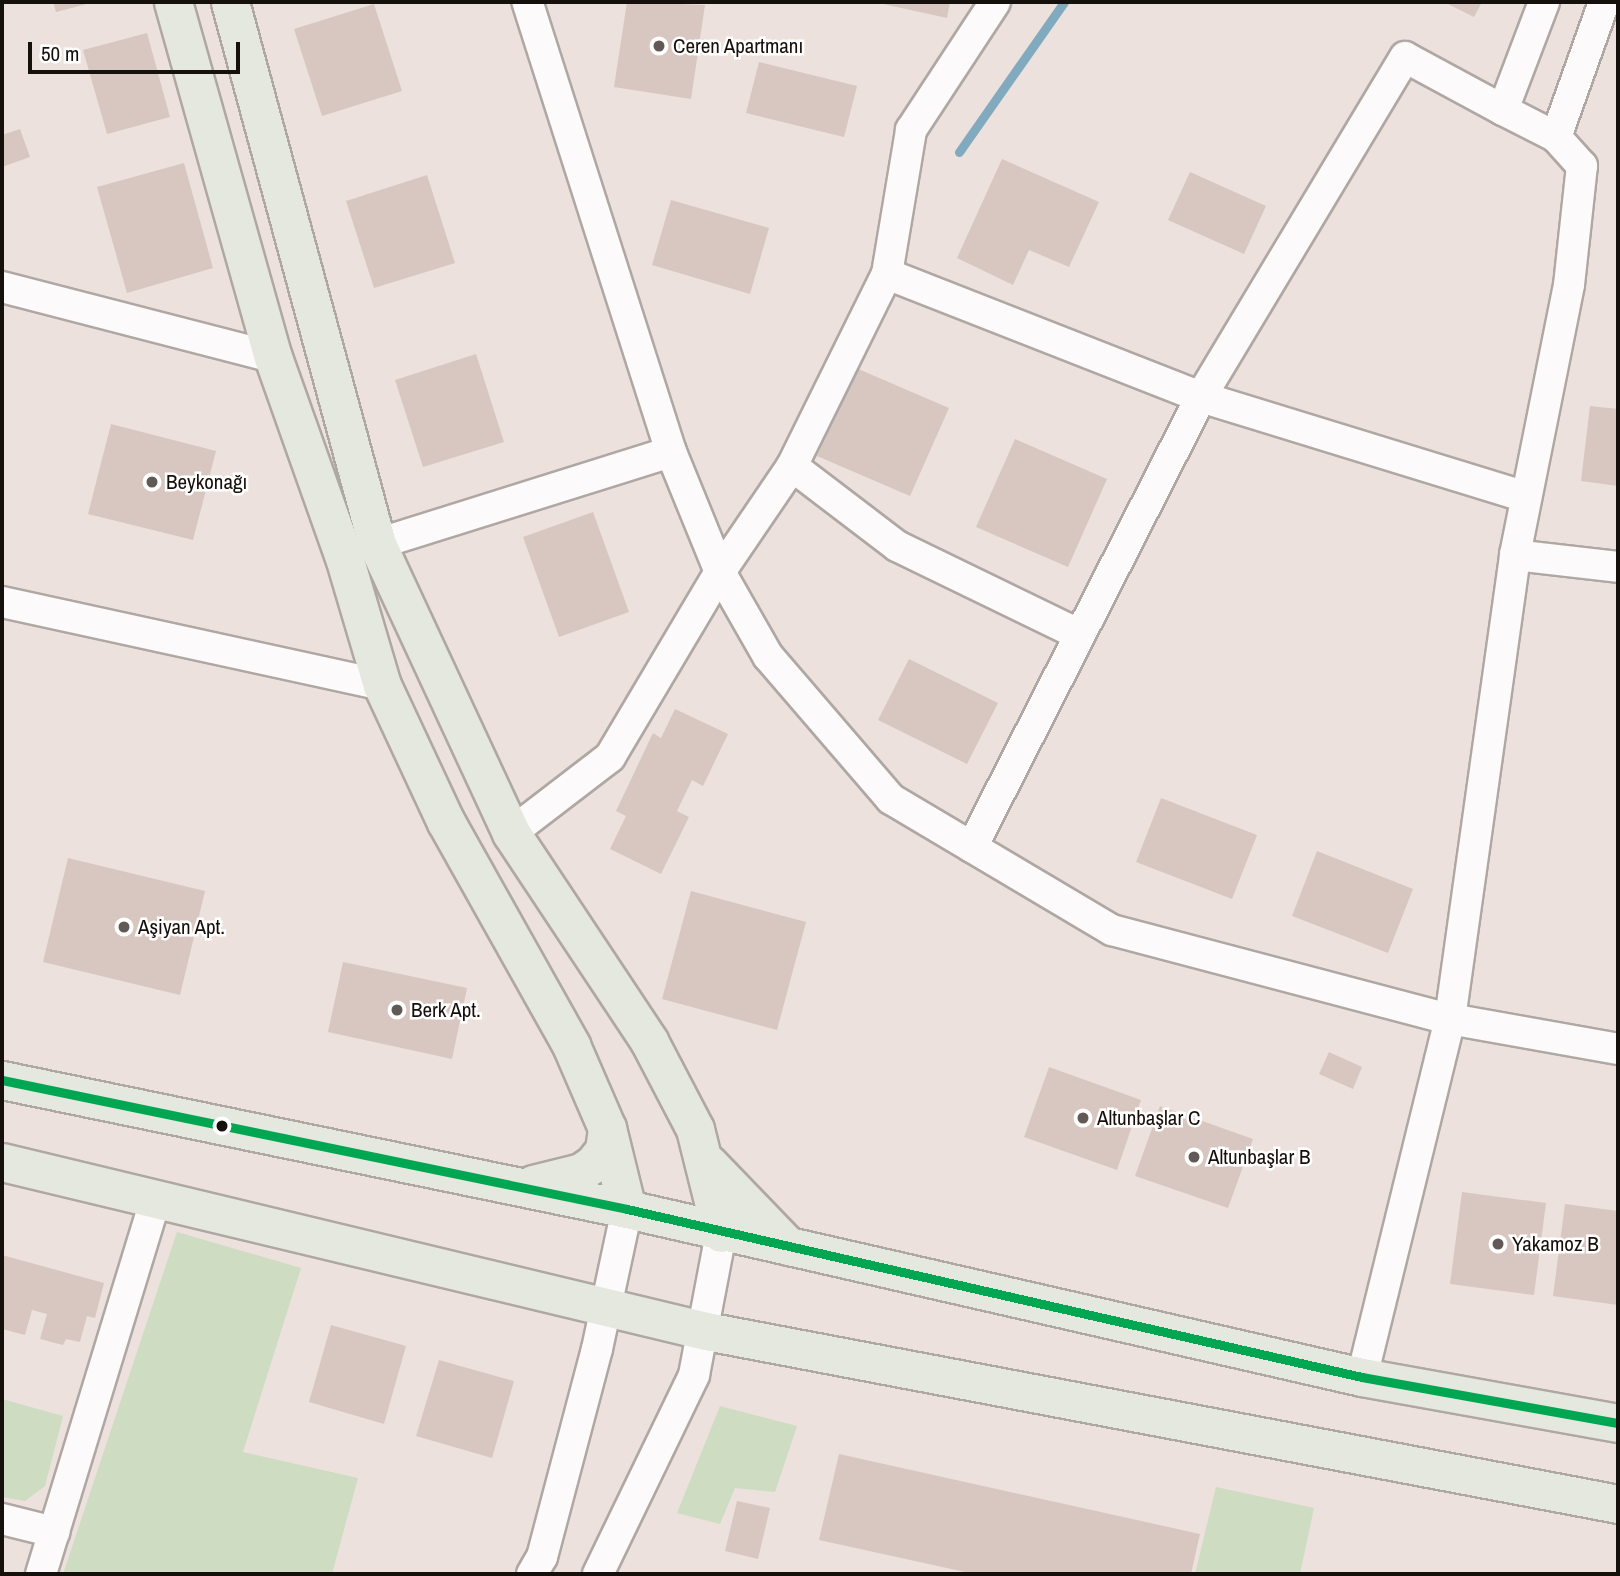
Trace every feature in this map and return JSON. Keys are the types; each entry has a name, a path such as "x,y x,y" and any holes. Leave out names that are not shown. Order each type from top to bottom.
{"main road":[{"path":"173,2 274,357 344,557 382,685 446,822 571,1045 607,1128 627,1209"},
{"path":"230,2 377,544 511,833 649,1041 695,1129 721,1233"},
{"path":"2,1080 524,1186 1362,1377 1618,1423"},
{"path":"524,1186 581,1172 604,1150 607,1128"},
{"path":"704,1158 747,1209 792,1248"},
{"path":"2,1162 607,1304 706,1331 1618,1504"}],"street":[{"path":"527,2 671,452 720,572 768,656 891,799 1112,930 1450,1019 1618,1049"},
{"path":"511,833 610,757 720,572 792,467 887,274 911,130 995,2"},
{"path":"1503,110 1544,2"},
{"path":"1556,137 1604,2"},
{"path":"972,847 1201,397 1405,57 1556,137 1582,166 1569,285 1515,555 1450,1019 1362,1377"},
{"path":"887,274 1201,397 1526,497"},
{"path":"2,286 274,357"},
{"path":"377,544 671,452"},
{"path":"792,467 897,546 1080,635"},
{"path":"1515,555 1618,567"},
{"path":"2,602 382,685"},
{"path":"41,1574 156,1198"},
{"path":"532,1574 542,1557 607,1304 627,1209"},
{"path":"598,1574 694,1375 706,1331 721,1233"},
{"path":"2,1519 54,1532"}],"green space":[{"path":"177,1232 301,1268 243,1452 358,1478 332,1574 63,1574"},
{"path":"2,1399 63,1416 45,1486 25,1501 2,1497"},
{"path":"720,1406 797,1426 775,1492 735,1488 720,1524 677,1513"},
{"path":"1216,1487 1314,1508 1300,1574 1195,1574"}],"building":[{"path":"53,2 90,2 91,3 56,12"},
{"name":"Ceren Apartmanı","path":"627,2 705,5 691,99 614,87"},
{"path":"874,2 950,2 947,18"},
{"path":"1444,2 1482,2 1474,17"},
{"path":"374,4 402,91 322,116 294,29"},
{"path":"147,33 170,117 107,134 83,50"},
{"path":"759,62 857,86 844,137 746,113"},
{"path":"20,129 30,157 2,167 2,135"},
{"path":"1002,159 1099,202 1069,267 1029,250 1013,285 957,258"},
{"path":"184,163 213,268 127,293 97,187"},
{"path":"1190,172 1266,206 1244,254 1168,220"},
{"path":"427,175 455,263 374,288 346,201"},
{"path":"671,200 769,228 750,294 652,265"},
{"path":"476,354 504,442 423,467 395,380"},
{"path":"856,368 949,408 910,496 817,456"},
{"path":"1590,406 1618,409 1618,486 1581,481"},
{"name":"Beykonağı","path":"111,424 216,451 193,540 88,514"},
{"path":"1015,439 1107,479 1068,567 976,527"},
{"path":"593,512 629,612 559,637 523,537"},
{"path":"909,659 998,703 967,764 878,720"},
{"path":"675,709 728,734 703,786 692,780 677,811 689,817 661,874 610,849 626,816 616,811 653,733 661,738"},
{"path":"1161,798 1257,835 1232,899 1136,862"},
{"path":"1317,851 1413,889 1388,953 1292,916"},
{"name":"Aşiyan Apt.","path":"68,858 205,891 180,995 43,962"},
{"path":"691,891 806,922 777,1030 662,999"},
{"name":"Berk Apt.","path":"343,962 467,988 452,1059 328,1032"},
{"path":"1329,1052 1362,1067 1353,1089 1319,1074"},
{"name":"Altunbaşlar C","path":"1049,1067 1141,1100 1117,1170 1024,1137"},
{"name":"Altunbaşlar B","path":"1160,1106 1253,1139 1228,1208 1135,1176"},
{"name":"Yakamoz B","path":"1462,1192 1546,1203 1534,1295 1450,1284"},
{"path":"1565,1204 1618,1211 1618,1305 1553,1296"},
{"path":"2,1255 104,1283 95,1318 87,1316 80,1342 66,1339 63,1345 40,1339 47,1314 32,1310 25,1335 2,1329"},
{"path":"331,1325 406,1346 384,1424 309,1402"},
{"path":"439,1360 514,1381 492,1458 416,1436"},
{"path":"839,1454 1200,1534 1191,1574 974,1574 819,1540"},
{"path":"737,1501 770,1508 758,1559 725,1551"}],"waterway":[{"path":"959,152 1064,2"}],"transit line":[{"path":"2,1080 627,1209 1362,1377 1618,1423"}],"place":[{"name":"Ceren Apartmanı","path":"659,46"},
{"name":"Beykonağı","path":"152,482"},
{"name":"Aşiyan Apt.","path":"124,927"},
{"name":"Berk Apt.","path":"397,1010"},
{"name":"Altunbaşlar C","path":"1083,1118"},
{"name":"Altunbaşlar B","path":"1194,1157"},
{"name":"Yakamoz B","path":"1498,1244"}]}
